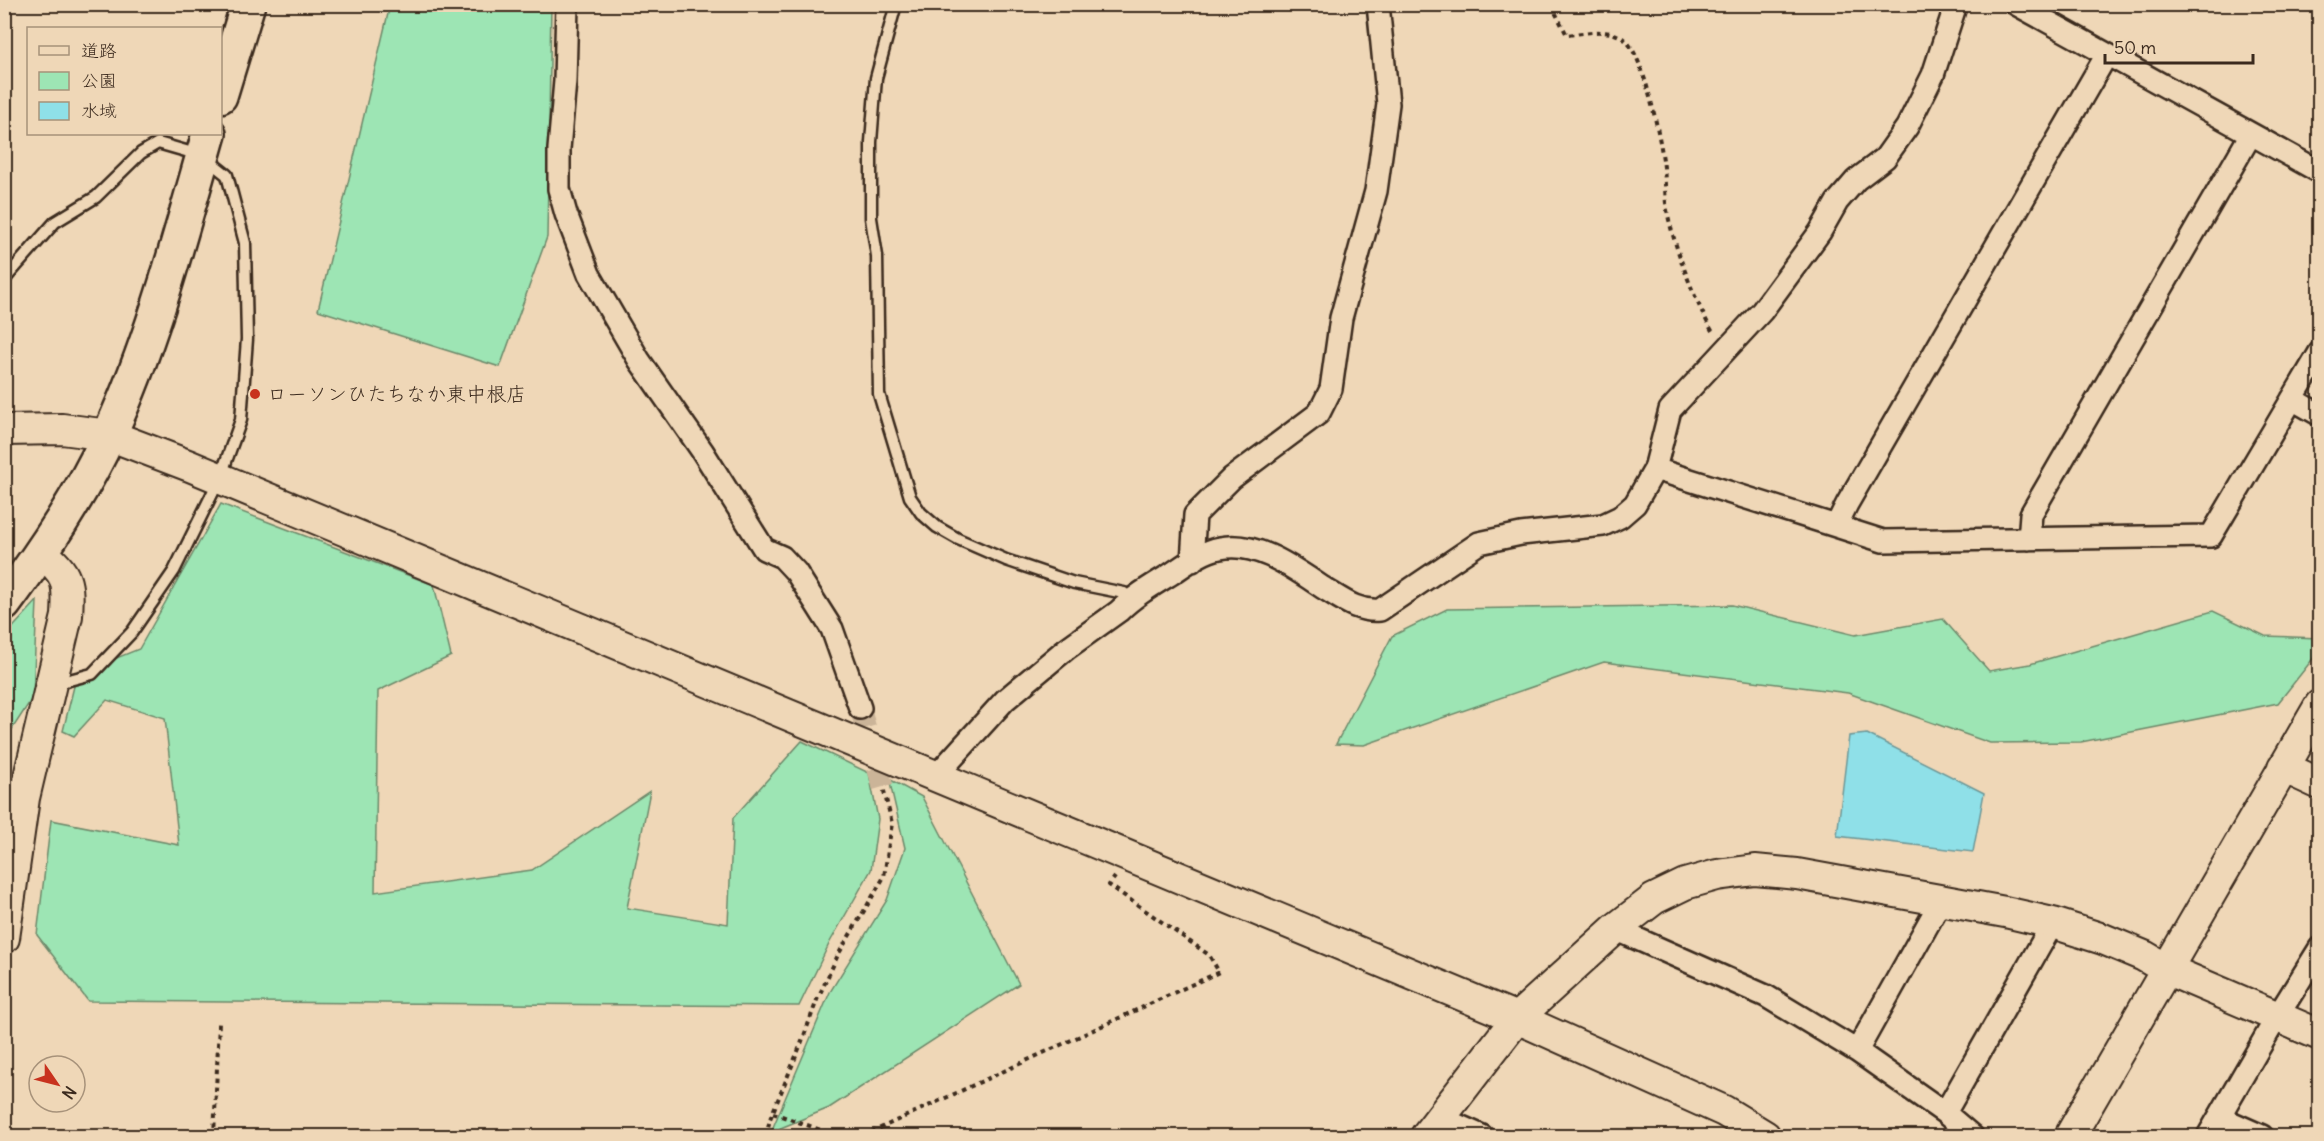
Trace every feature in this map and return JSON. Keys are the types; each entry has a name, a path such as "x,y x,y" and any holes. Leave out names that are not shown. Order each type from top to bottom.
{"main road":[{"path":"222,89 248,4"},
{"path":"4,604 42,553 87,479 109,435 149,335 206,145"}],"street":[{"path":"567,4 559,189 566,214 590,273 639,360 703,452 764,549 782,557 796,572 832,629 860,708"},
{"path":"1192,561 1194,515 1232,478 1319,413 1331,389 1341,318 1376,191 1388,104 1378,4"},
{"path":"936,776 1005,700 1066,650 1132,599 1192,561 1218,548 1232,546 1270,556 1350,605 1367,611 1380,610 1479,543 1521,534 1603,525 1620,518 1635,504 1654,469 1670,410 1762,310 1820,232 1837,202 1856,180 1885,158 1907,126 1933,75 1956,4"},
{"path":"2016,4 2106,56 2319,172"},
{"path":"1836,526 2106,56"},
{"path":"2029,539 2031,514 2251,134"},
{"path":"1654,469 1882,541 2211,536 2319,352"},
{"path":"2292,399 2319,415"},
{"path":"4,430 62,429 109,435 220,478 1517,1018 1674,1088 1724,1112 1765,1137"},
{"path":"4,938 24,798 67,616 69,590 66,578 59,567 42,553"},
{"path":"2070,1137 2319,705"},
{"path":"2283,767 2319,784"},
{"path":"1482,1137 1433,1127 1517,1018 1615,929 1654,899 1685,884 1717,875 1755,870 1797,874 2053,923 2144,956 2166,969 2319,1035"},
{"path":"1857,1051 1941,901"},
{"path":"1945,1113 2053,923"},
{"path":"1615,929 1766,996 1857,1051 1945,1113 1972,1137"},
{"path":"2208,1137 2319,948"},
{"path":"2219,1117 2262,1137"}],"lane":[{"path":"896,4 876,78 871,142 871,218 878,256 879,394 910,497 921,513 937,527 958,539 1014,563 1074,583 1124,593 1132,599"},
{"path":"4,280 55,222 96,197 141,153 158,143 206,145 227,175 245,243 247,339 241,420 220,478 174,571 132,632 92,674 51,685"}],"path":[{"path":"1554,4 1556,14 1567,34 1610,32 1624,39 1635,52 1643,72 1663,160 1667,211 1703,316 1724,350"},
{"path":"766,1137 772,1113 817,1000 838,955 884,877 892,823 883,787"},
{"path":"863,1137 1220,972 1209,955 1110,885 1128,856"},
{"path":"214,1137 219,1022"},
{"path":"772,1113 838,1137"}],"green space":[{"path":"390,5 551,5 547,237 500,367 318,310"},
{"path":"221,504 434,585 451,656 378,691 375,892 532,870 650,791 627,908 728,924 733,818 802,741 869,773 878,819 871,870 830,942 799,1006 88,1001 37,935 51,820 179,845 165,718 107,700 74,736 63,731 77,674 139,649"},
{"path":"37,601 33,697 5,740 5,636"},
{"path":"1732,605 1855,635 1943,619 1989,671 2030,664 2213,611 2265,636 2319,638 2319,651 2278,703 2081,742 1990,743 1848,693 1604,662 1364,745 1336,744 1392,636 1447,609"},
{"path":"889,779 922,797 1019,984 829,1108 771,1132 830,992 887,900 905,848"}],"water":[{"path":"1867,734 1984,793 1973,852 1837,836 1849,736"}],"tunnel":[{"path":"860,708 883,787"}],"place":[{"name":"ローソンひたちなか東中根店","path":"255,394"}]}
